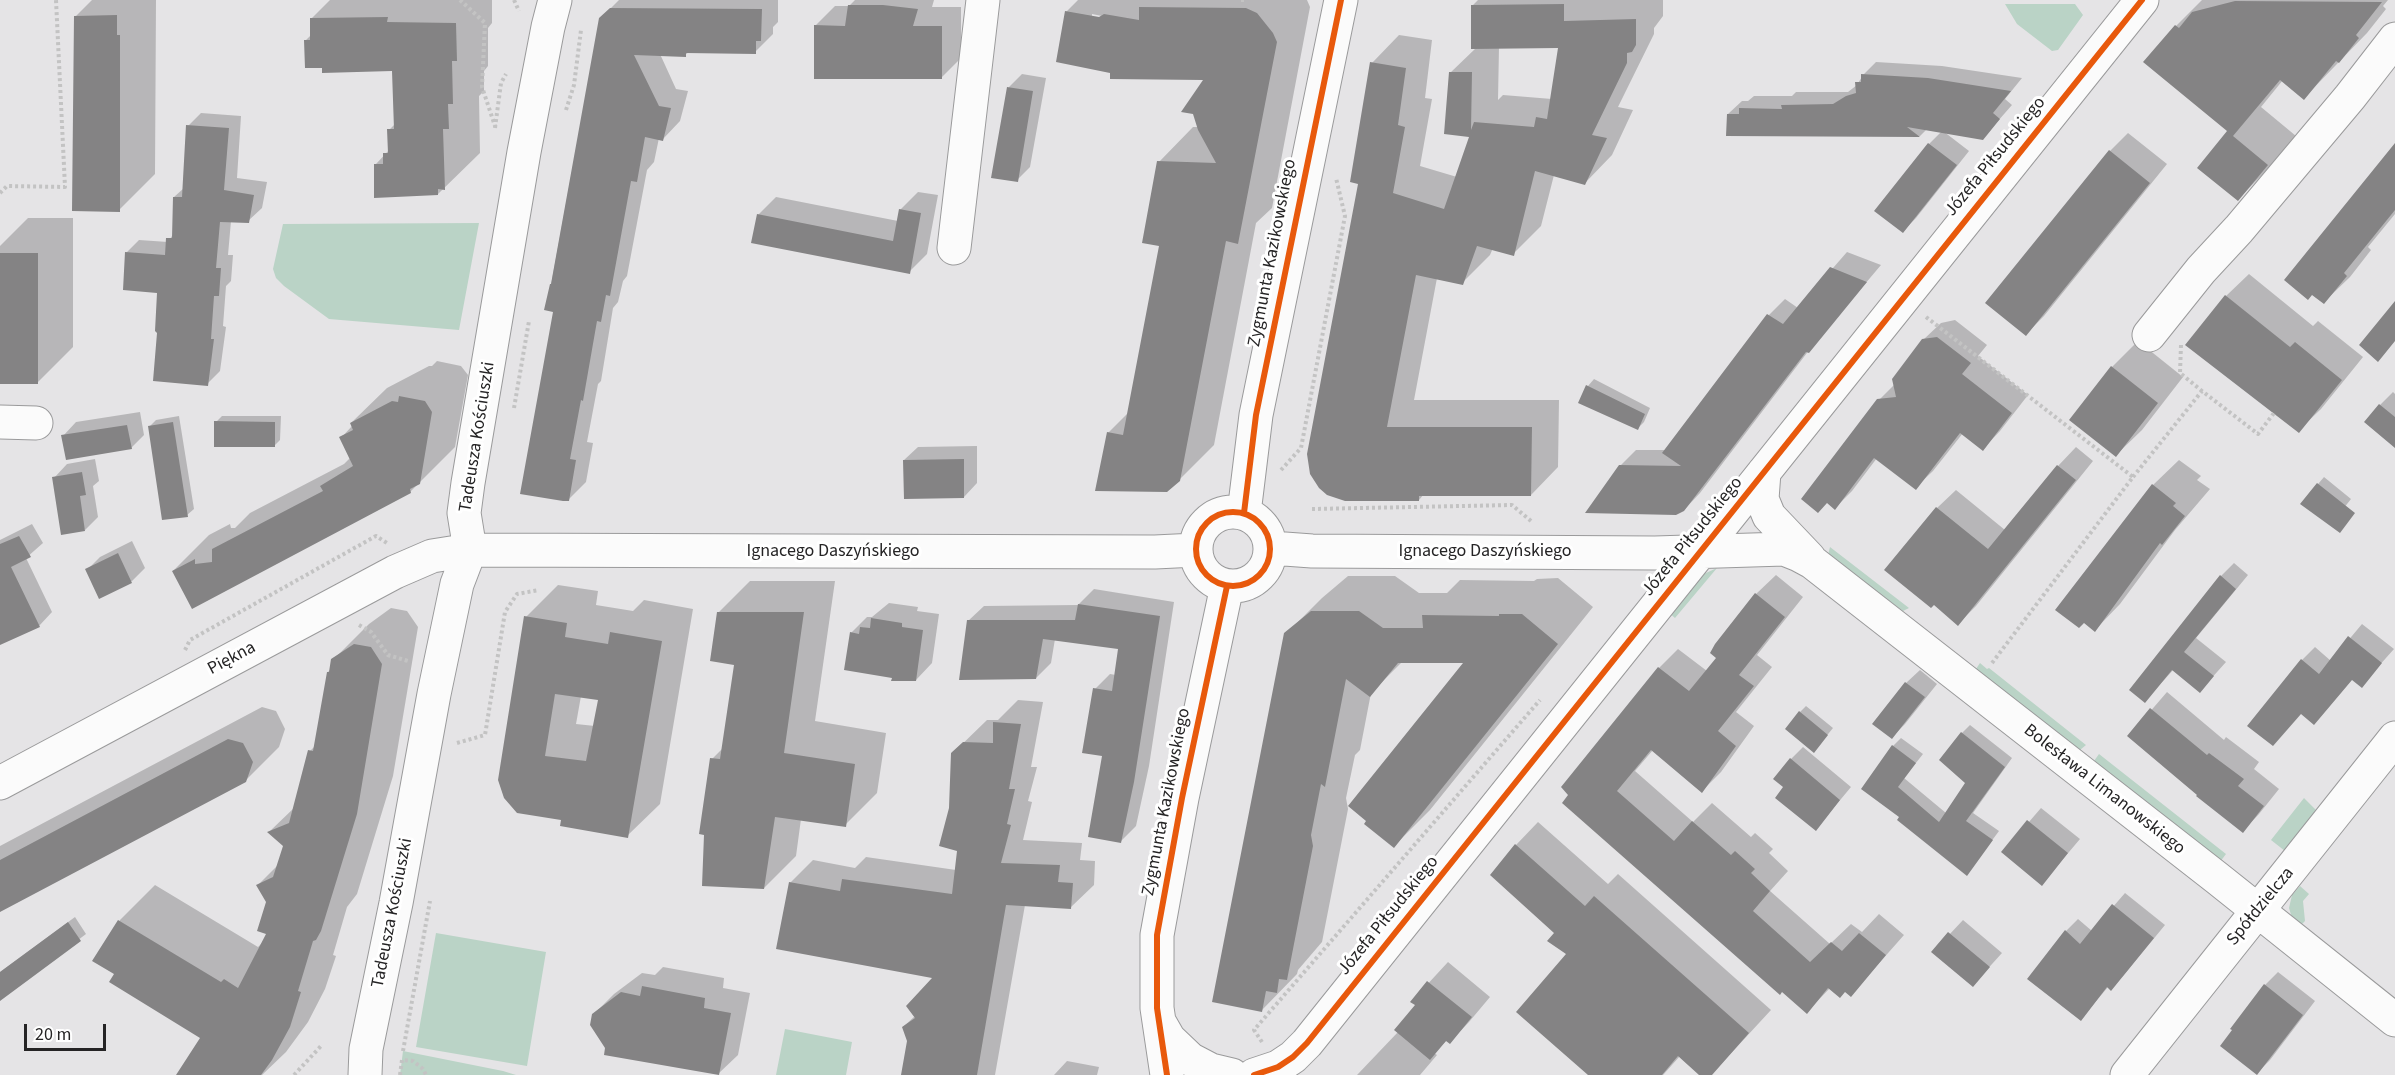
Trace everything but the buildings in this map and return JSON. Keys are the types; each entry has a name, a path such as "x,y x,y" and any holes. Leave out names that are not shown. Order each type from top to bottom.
{"street":[{"name":"Tadeusza Kościuszki","path":"360,1066 457,584 470,550 464,513 468,483 524,152 555,0"},
{"path":"954,248 982,0"},
{"name":"Zygmunta Kazikowskiego","path":"1244,513 1256,415 1341,0"},
{"name":"Józefa Piłsudskiego","path":"1259,1061 1278,1067 1293,1057 1307,1043 2142,0"},
{"path":"2149,335 2395,39"},
{"path":"0,422 36,423"},
{"name":"Bolesława Limanowskiego","path":"1764,472 1762,499 1769,516 1812,562 2395,1020"},
{"path":"1232,511 1244,513 1263,525 1269,536 1271,548 1269,560 1259,576 1243,585 1227,586 1210,579 1202,570 1196,550 1197,538 1202,527 1210,519 1232,511"},
{"name":"Ignacego Daszyńskiego","path":"1271,548 1312,551 1698,552"},
{"name":"Bolesława Limanowskiego","path":"1698,552 1784,549 1812,562"},
{"name":"Ignacego Daszyńskiego","path":"470,550 1155,552 1196,550"},
{"name":"Piękna","path":"0,783 395,572 432,556 470,550"},
{"name":"Zygmunta Kazikowskiego","path":"1167,1075 1158,1008 1157,935 1182,798 1227,586"},
{"name":"Spółdzielcza","path":"2127,1075 2395,738"},
{"path":"1161,1025 1169,1039 1190,1059 1211,1070 1232,1075"}],"path":[{"path":"0,193 7,186 65,187 56,0"},
{"path":"460,0 485,23 482,87 495,127"},
{"path":"1281,470 1301,448 1345,216 1336,178 1338,168"},
{"path":"1926,317 2133,477"},
{"path":"2182,336 2180,373 2258,434 2274,413"},
{"path":"1991,664 2133,477 2202,391"},
{"path":"1312,509 1512,505 1532,522"},
{"path":"184,652 190,640 376,536 390,545"},
{"path":"455,754 457,743 485,735 505,612 517,594 539,590"},
{"path":"1259,1061 1254,1030 1543,696"},
{"path":"403,1051 431,894"},
{"path":"294,1075 321,1046"},
{"path":"400,1075 402,1060 413,1061 423,1069 426,1075"}],"green space":[{"path":"2005,4 2075,4 2083,15 2058,50 2052,51 2017,24"},
{"path":"479,223 459,330 329,319 284,286 276,278 273,269 283,224"},
{"path":"1830,547 1909,608 1903,611 1828,555"},
{"path":"1717,568 1675,618 1668,612 1697,577"},
{"path":"1980,663 2086,745 2080,750 1976,669"},
{"path":"2099,754 2226,854 2220,862 2094,761"},
{"path":"2304,798 2316,810 2285,851 2271,840"},
{"path":"2300,886 2309,894 2303,901 2305,921 2300,926 2292,918 2289,908 2292,895"},
{"path":"436,933 546,952 527,1066 416,1047"},
{"path":"785,1029 852,1042 846,1075 776,1075"},
{"path":"403,1051 503,1071 516,1075 400,1075"}],"cycle path":[{"path":"1244,513 1256,415 1341,0"},
{"path":"1254,1075 1278,1067 1293,1057 1307,1043 2142,0"},
{"path":"1226,512 1240,512 1254,518 1264,528 1270,542 1270,549 1268,563 1254,580 1240,586 1226,586 1212,580 1202,570 1196,556 1196,542 1202,528 1212,518 1226,512"},
{"path":"1167,1075 1157,1008 1157,935 1182,798 1227,586"}]}
